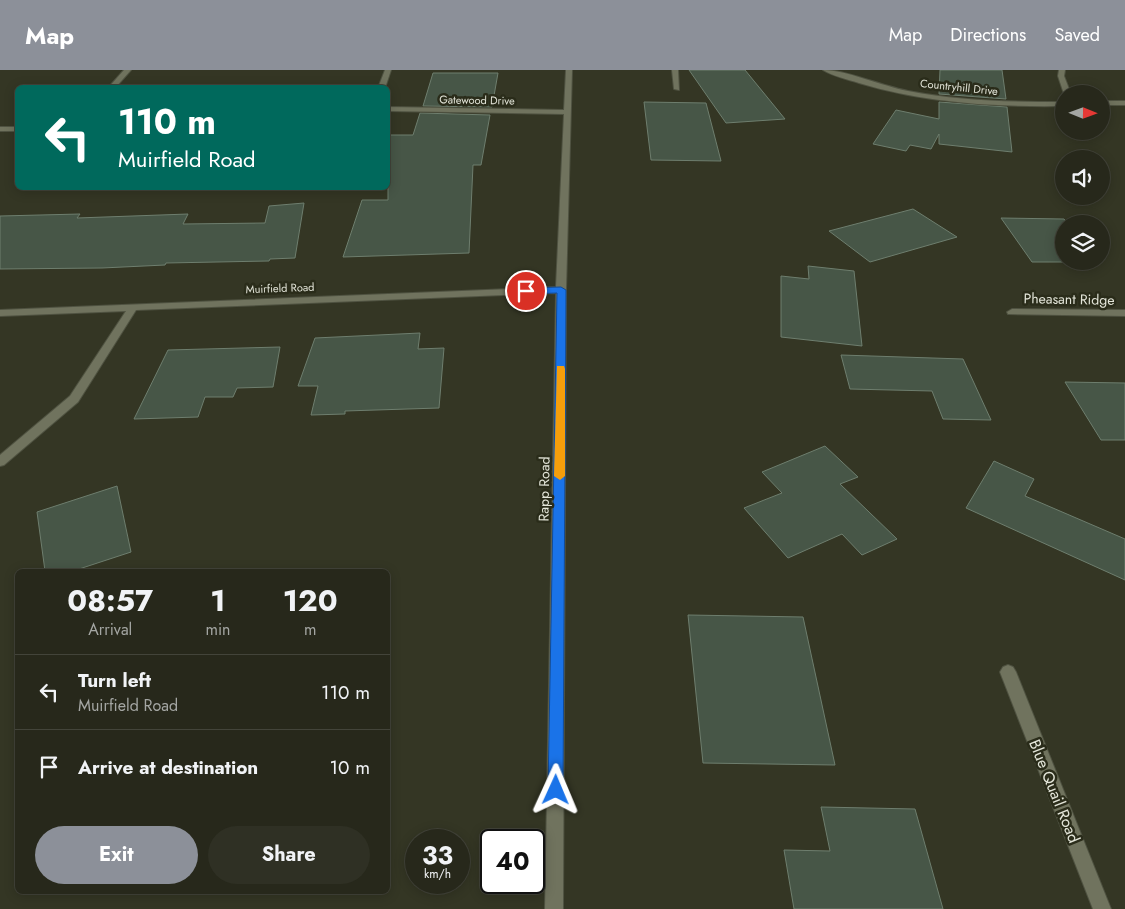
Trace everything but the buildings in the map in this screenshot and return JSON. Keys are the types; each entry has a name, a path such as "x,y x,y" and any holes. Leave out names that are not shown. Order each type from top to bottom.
{"street":[{"path":"114,85 128,70"},
{"path":"382,85 388,70"},
{"name":"Rapp Road","path":"554,909 561,290 569,70"},
{"path":"675,70 677,89"},
{"name":"Countryhill Drive","path":"826,70 885,88 955,101 1031,105 1055,104"},
{"path":"1062,70 1061,76 1064,85"},
{"path":"1110,103 1125,103"},
{"name":"Gatewood Drive","path":"390,109 567,112"},
{"path":"0,129 15,129"},
{"name":"Muirfield Road","path":"0,313 133,306 561,290"},
{"path":"0,462 74,398 133,306"},
{"name":"Pheasant Ridge","path":"1012,312 1125,313"},
{"name":"Blue Quail Road","path":"1008,672 1102,909"}],"slow traffic":[{"path":"560,369 560,476"}],"route":[{"path":"526,291 561,290 556,790"}]}
